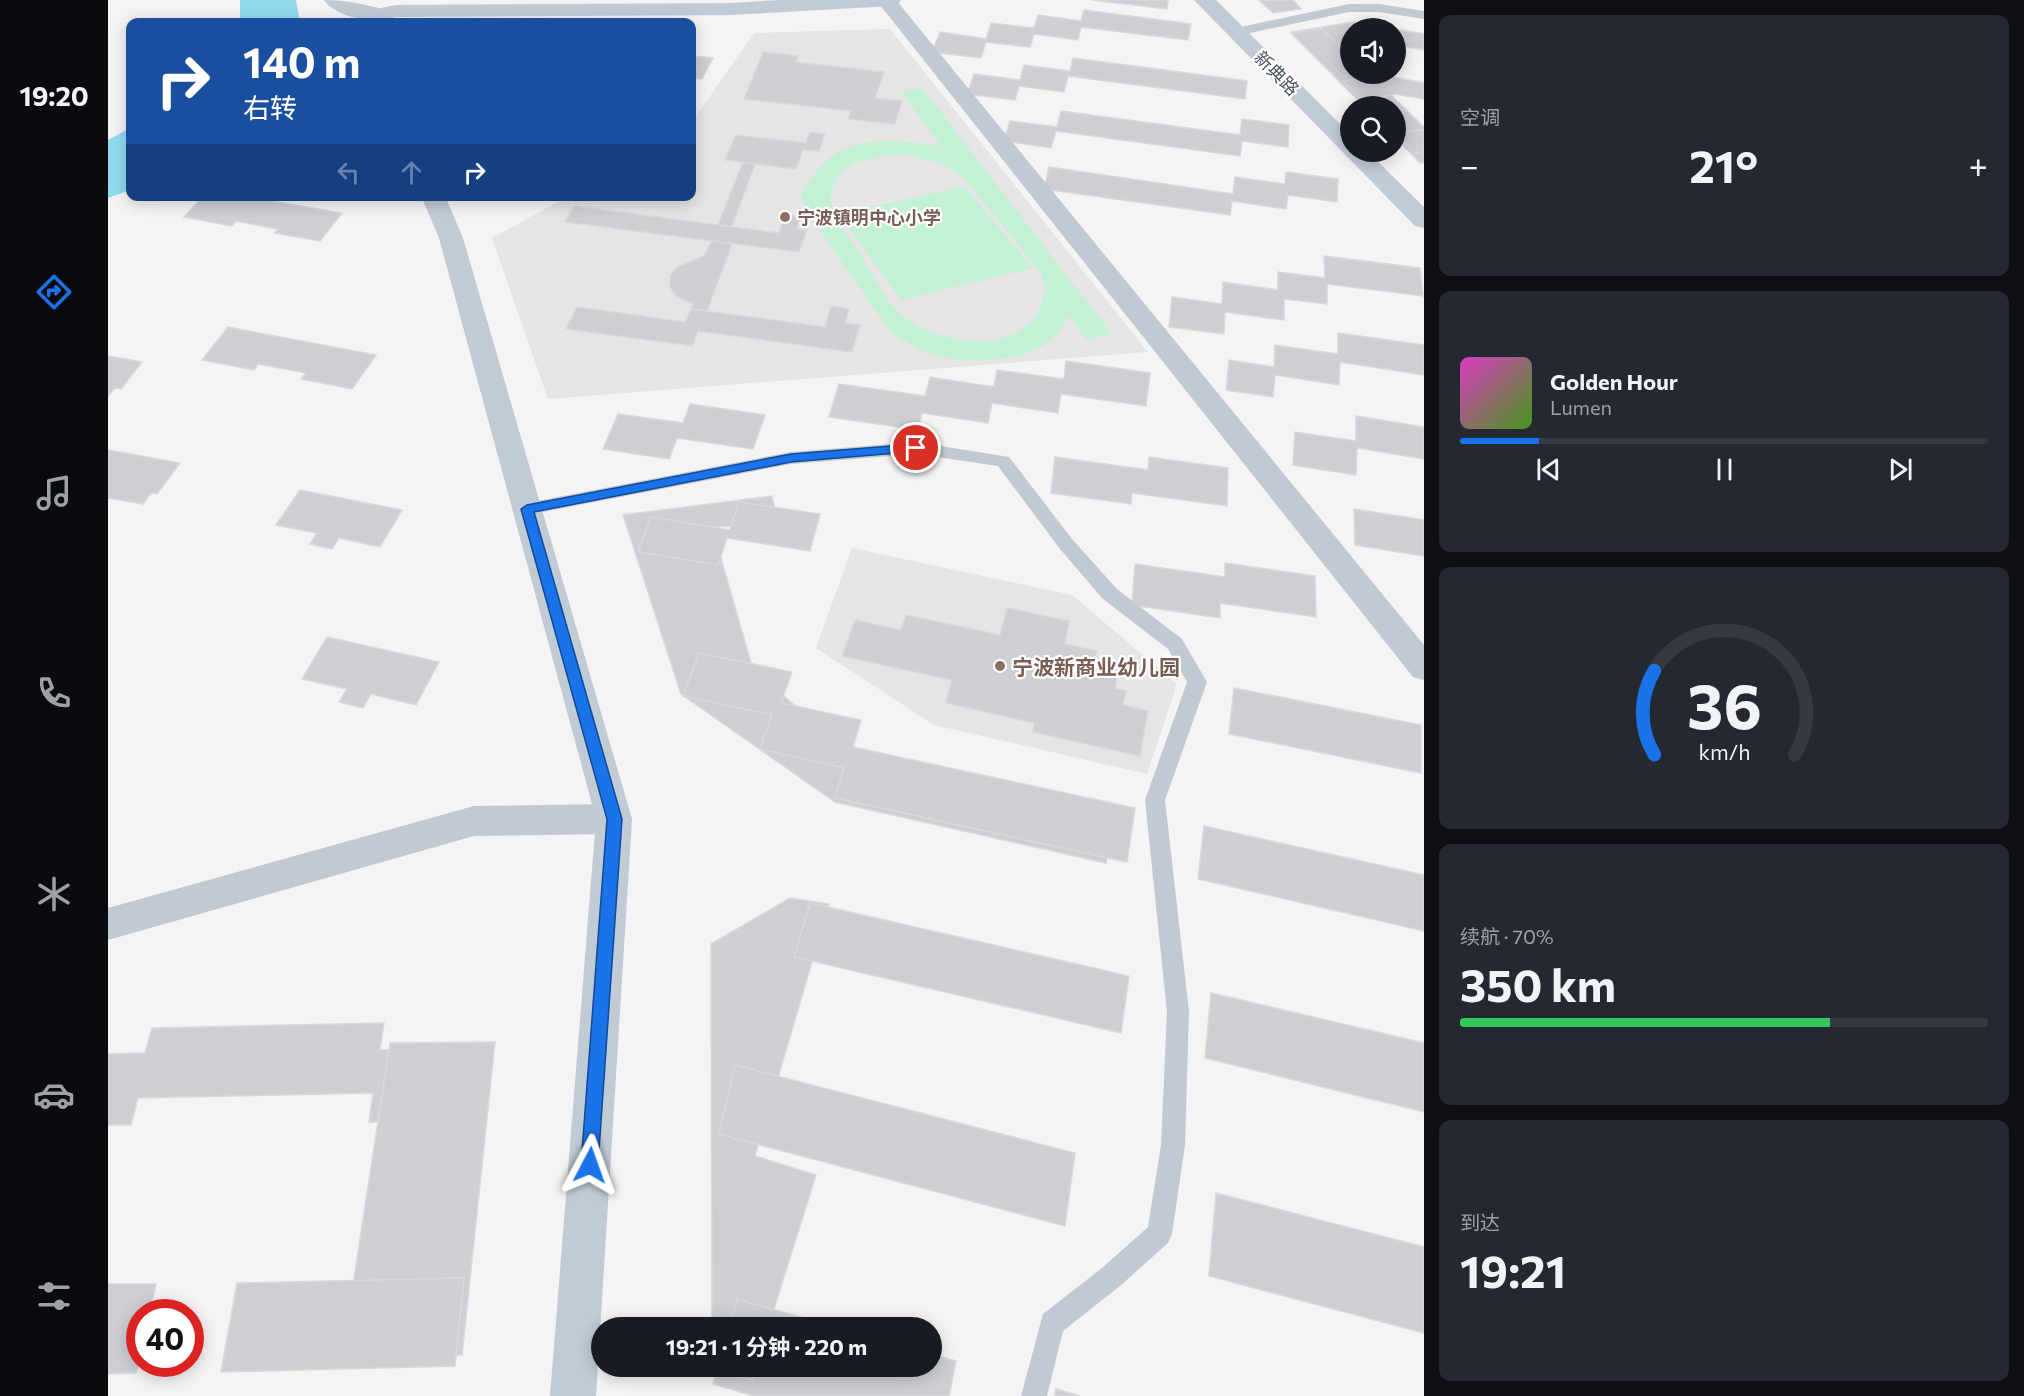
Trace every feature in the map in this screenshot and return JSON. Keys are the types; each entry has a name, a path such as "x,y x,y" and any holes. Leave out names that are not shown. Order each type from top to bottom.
{"street":[{"path":"334,0 370,18 396,11 731,9 888,1 1424,668"},
{"name":"新典路","path":"1204,0 1340,137"},
{"path":"1365,162 1424,221"},
{"path":"435,201 451,238 614,819 573,1396"},
{"path":"108,924 474,821 614,819"}],"lane":[{"path":"1313,0 1330,12"},
{"path":"1236,32 1330,12 1378,8 1424,15"},
{"path":"527,509 791,458 916,448 1003,461 1066,544 1110,594 1175,644 1197,682 1155,800 1178,1012 1173,1145 1159,1234 1111,1277 1052,1323 1034,1396"}],"shaded area":[{"name":"宁波镇明中心小学","path":"890,29 1148,352 548,399 492,238 560,201 696,201 696,116 754,33"},
{"name":"宁波新商业幼儿园","path":"852,548 1072,595 1177,684 1147,774 934,725 816,648"}],"green space":[{"path":"922,88 1112,334 1086,340 1069,315 1058,333 1041,347 1019,356 990,360 956,360 927,353 891,333 807,211 801,197 813,176 826,161 842,150 878,141 941,146 901,92","holes":["907,155 939,163 962,176 1041,273 1044,286 1041,306 1035,318 1016,333 1000,339 964,340 928,330 912,322 888,301 834,214 831,200 833,187 845,169 854,164 885,156"]},
{"path":"964,186 1033,268 901,300 839,214"}],"water":[{"path":"254,0 296,0 299,18 257,18"},
{"path":"126,130 126,191 108,198 108,140"}],"building":[{"path":"1092,0 1168,0 1167,9"},
{"path":"1259,0 1293,0 1301,9 1273,13"},
{"path":"1084,10 1191,24 1188,40 1081,27 1078,40 1034,34 1030,47 986,42 981,58 932,52 940,32 986,39 991,23 1034,28 1038,15 1081,21"},
{"path":"1340,24 1340,45 1311,49 1292,32"},
{"path":"1322,29 1340,46 1340,82 1291,33"},
{"path":"1406,31 1424,34 1424,50 1406,47"},
{"path":"763,52 798,56 796,62 884,72 875,98 902,101 895,124 848,119 851,111 744,99"},
{"path":"696,56 713,58 702,79 696,78"},
{"path":"1073,58 1247,81 1245,99 1068,76 1064,92 1019,86 1015,100 967,94 974,74 1020,80 1024,65 1070,71"},
{"path":"1406,79 1424,83 1424,99 1395,94 1358,96 1346,84 1406,84"},
{"path":"1342,84 1379,84 1392,96 1354,96"},
{"path":"1406,110 1424,127 1424,162 1420,163 1406,148"},
{"path":"1061,111 1240,135 1242,119 1289,125 1288,147 1242,141 1240,156 1056,131 1051,148 1004,141 1010,121 1057,127"},
{"path":"1424,130 1424,152 1415,153 1406,144 1406,132"},
{"path":"810,132 825,134 819,151 803,150 796,169 725,160 736,135 806,143"},
{"path":"743,162 755,164 732,226 718,225"},
{"path":"1049,167 1233,194 1235,177 1285,184 1286,172 1338,179 1337,202 1288,195 1286,209 1232,201 1230,215 1044,189"},
{"path":"198,201 272,201 342,213 320,241 274,233 278,229 236,221 232,226 184,217"},
{"path":"574,206 779,233 785,215 801,217 797,229 807,230 799,252 565,222"},
{"path":"712,241 732,244 707,311 691,309 693,304 676,296 670,287 670,276 677,267 704,256"},
{"path":"1324,256 1420,268 1423,296 1327,284 1327,304 1284,299 1284,320 1225,312 1224,334 1169,327 1172,297 1222,304 1223,282 1278,290 1278,272 1325,278"},
{"path":"831,306 849,309 845,323 860,325 852,352 698,331 692,346 566,329 577,307 685,322 691,309 825,327"},
{"path":"228,327 376,355 352,389 301,379 306,373 258,364 254,370 202,360"},
{"path":"1338,333 1424,345 1424,375 1340,362 1339,385 1275,375 1273,397 1226,390 1229,360 1274,367 1275,345 1338,354"},
{"path":"108,356 142,362 121,389 115,388 108,396"},
{"path":"1066,361 1150,373 1146,406 1061,394 1058,413 992,403 988,423 922,413 918,430 829,417 839,384 925,396 930,377 994,387 997,370 1064,379"},
{"path":"690,404 765,415 753,449 677,438 669,459 603,449 618,414 683,423"},
{"path":"1356,416 1424,427 1424,459 1357,448 1356,475 1293,465 1295,432 1356,441"},
{"path":"108,450 180,463 157,494 151,493 143,504 108,498"},
{"path":"1055,457 1148,470 1149,457 1228,468 1227,506 1132,493 1131,504 1051,493"},
{"path":"300,490 402,510 380,547 339,538 332,549 310,544 317,533 276,525"},
{"path":"772,496 778,524 712,527 753,670 852,754 1115,810 1106,863 835,802 681,694 623,515"},
{"path":"739,502 820,514 810,551 727,538 718,565 638,552 651,517 730,530"},
{"path":"1354,509 1424,520 1424,556 1355,545"},
{"path":"1225,563 1315,576 1316,617 1220,603 1220,618 1132,605 1135,564 1225,577"},
{"path":"1007,608 1069,621 1065,644 1097,651 1093,671 1117,676 1115,688 1126,691 1123,705 1148,711 1140,756 1033,732 1034,723 946,703 952,680 842,656 855,620 901,630 906,615 1000,635"},
{"path":"327,637 439,662 416,705 371,694 363,708 339,702 347,689 302,679"},
{"path":"699,653 792,672 781,703 861,720 853,747 1135,808 1127,862 835,798 844,768 760,749 772,715 683,696"},
{"path":"1234,688 1421,725 1421,773 1229,734"},
{"path":"1204,826 1424,875 1424,931 1198,879"},
{"path":"790,898 829,904 755,1156 816,1175 771,1317 712,1317 711,944"},
{"path":"810,903 1129,976 1121,1033 794,957"},
{"path":"1211,993 1424,1043 1424,1112 1205,1058"},
{"path":"384,1023 380,1050 487,1048 480,1119 369,1122 373,1093 138,1098 131,1125 108,1125 108,1054 145,1053 152,1028"},
{"path":"495,1042 462,1355 342,1357 390,1043"},
{"path":"735,1065 1075,1153 1065,1226 719,1134"},
{"path":"1216,1193 1424,1247 1424,1333 1209,1276"},
{"path":"464,1278 455,1366 221,1372 237,1283"},
{"path":"108,1284 156,1284 153,1299 126,1299 126,1373 108,1374"},
{"path":"737,1299 800,1317 732,1317"},
{"path":"942,1357 956,1361 949,1396 754,1396 713,1384 715,1377 942,1377"},
{"path":"1056,1389 1080,1396 1055,1396"}],"waterway":[{"path":"252,0 252,18"}],"place":[{"name":"宁波镇明中心小学","path":"785,217"},
{"name":"宁波新商业幼儿园","path":"1000,666"}],"route":[{"path":"590,1165 614,819 527,509 791,458 916,448"}]}
